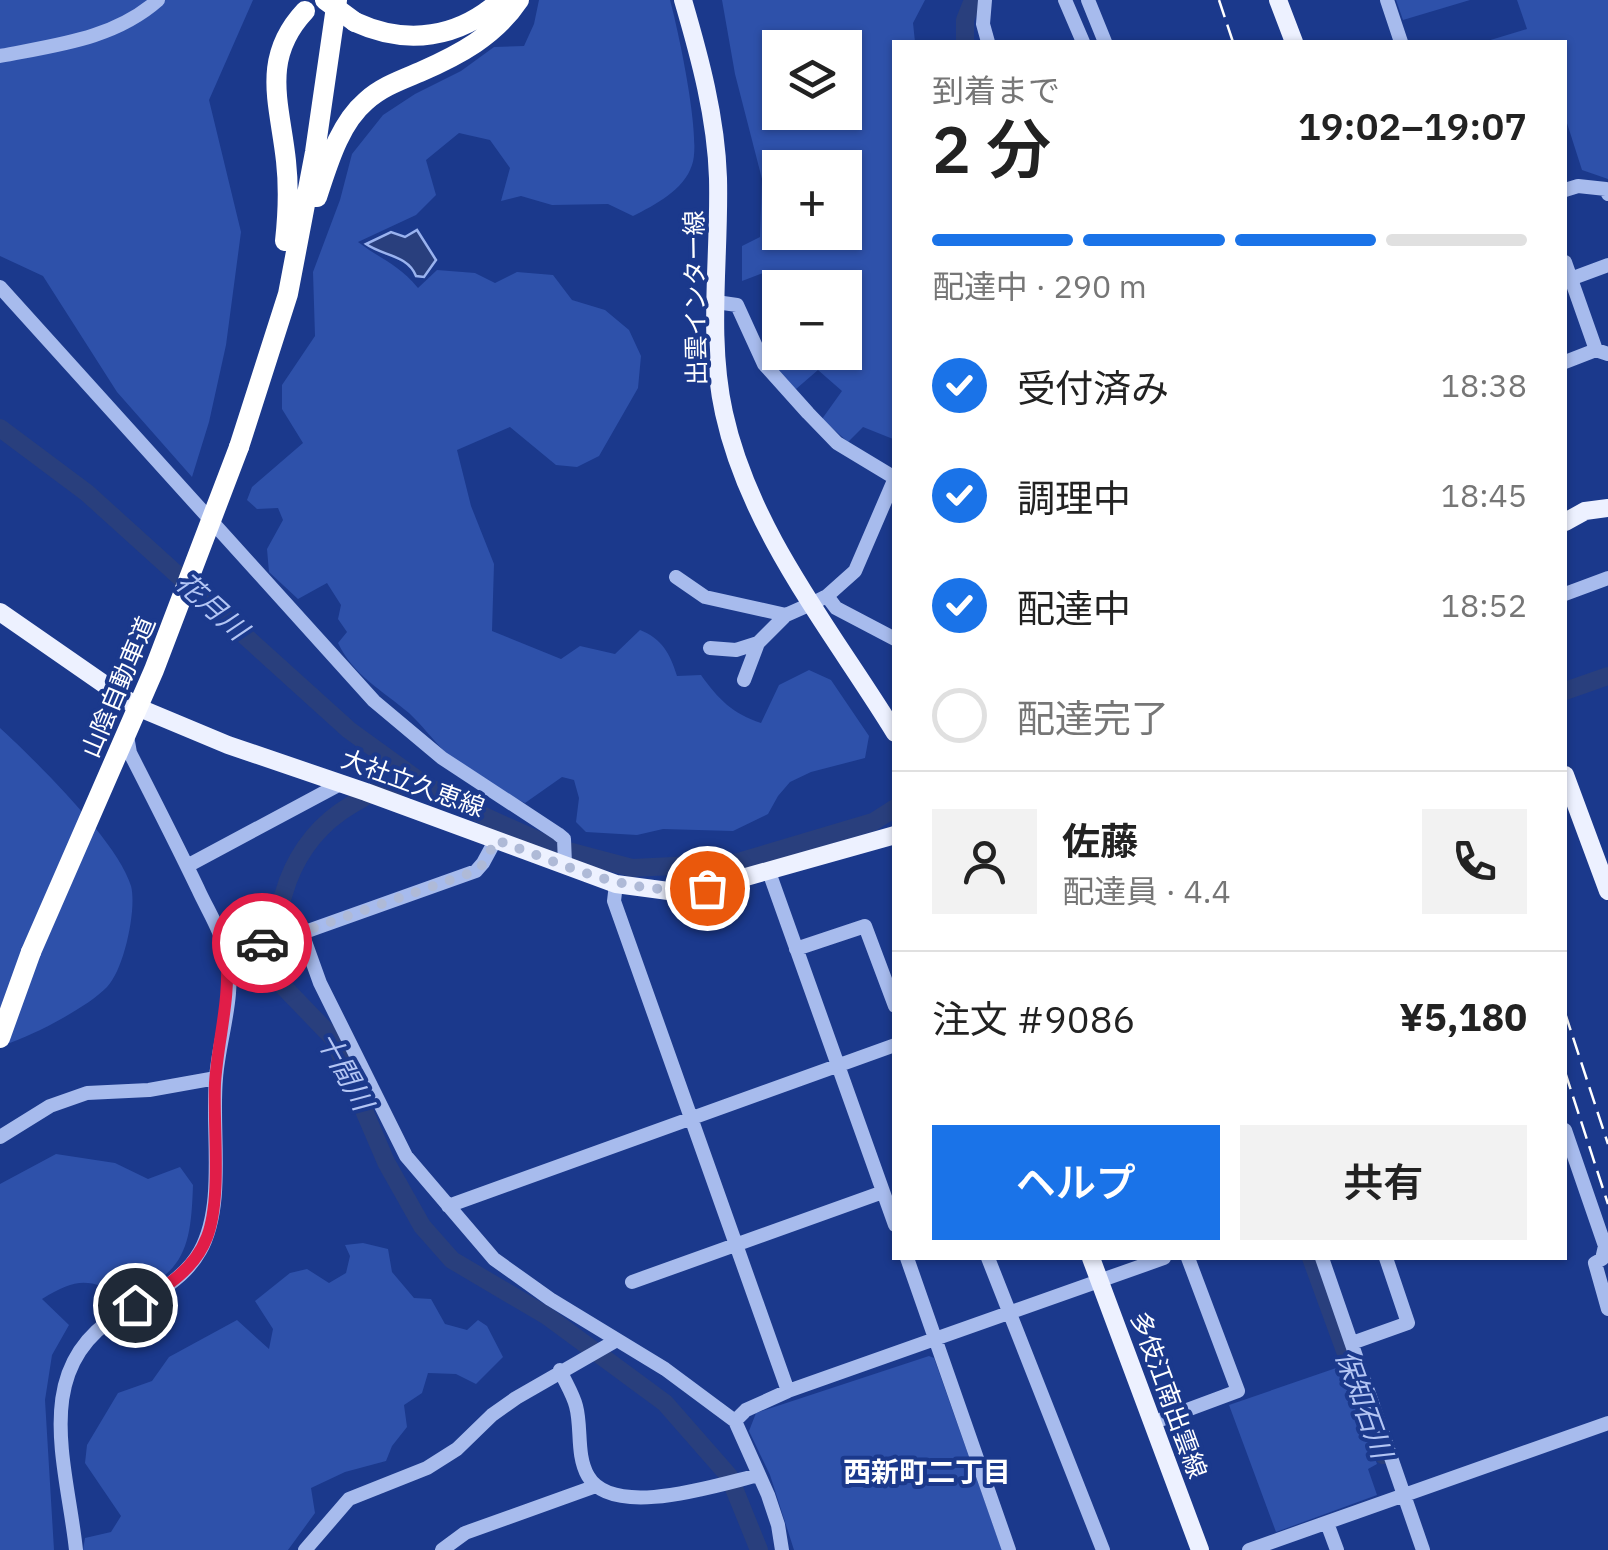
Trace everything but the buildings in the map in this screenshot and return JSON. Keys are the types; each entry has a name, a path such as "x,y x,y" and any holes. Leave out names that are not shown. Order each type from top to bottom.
{"highway":[{"path":"325,0 355,22 390,34 427,36 474,21 501,0"},
{"name":"山陰自動車道","path":"0,1021 161,652 237,447 298,235 315,152 337,0"},
{"path":"284,294 327,166 345,127 364,102 388,85 474,46 510,14 519,0"},
{"path":"284,294 288,205 276,67 285,37 305,11"},
{"name":"山陰自動車道","path":"0,1038 29,951"}],"main road":[{"name":"出雲インター線","path":"683,0 713,122 718,180 716,355 724,414 745,481 766,527 820,599 892,728"},
{"path":"1278,0 1293,40"},
{"path":"1567,521 1584,511 1608,508"},
{"name":"大社立久恵線","path":"0,612 137,707 228,745 616,884 676,892 735,882 892,836"},
{"path":"1567,780 1608,890"},
{"name":"多伎江南出雲線","path":"1092,1260 1200,1550"}],"street":[{"path":"0,56 98,35 142,14 158,0"},
{"path":"985,0 983,24 987,40"},
{"path":"1065,0 1082,40"},
{"path":"1088,0 1104,40"},
{"path":"1387,0 1401,40"},
{"path":"1567,189 1578,186 1606,189 1608,194"},
{"path":"1568,361 1602,352 1568,280 1608,265"},
{"path":"0,288 374,701 442,758 558,834 564,840 565,864"},
{"path":"716,302 737,305 764,364 837,443 892,476"},
{"path":"744,680 758,643 786,615 820,599 855,570 892,485"},
{"path":"676,577 705,597 786,615"},
{"path":"1567,593 1608,578"},
{"path":"820,599 892,637"},
{"path":"710,648 736,650 758,643"},
{"path":"76,1550 61,1425 61,1396 68,1367 88,1338 105,1323 165,1287 188,1268 200,1252 212,1219 216,1078 227,1008 226,952 130,753 128,727 137,707"},
{"path":"187,866 342,783"},
{"path":"226,952 302,932 476,871 496,840"},
{"path":"632,1282 888,1195 837,1067 769,872"},
{"path":"616,884 614,902 788,1391"},
{"path":"796,949 865,926 892,998"},
{"path":"302,932 320,983 406,1156 494,1259 736,1420 760,1475 782,1550"},
{"path":"448,1206 892,1046"},
{"path":"0,1137 50,1106 87,1093 150,1090 216,1078"},
{"path":"1567,1136 1604,1246 1602,1259 1594,1264 1608,1309"},
{"path":"907,1260 1009,1550"},
{"path":"989,1260 1103,1550"},
{"path":"736,1420 746,1410 788,1391 1158,1260"},
{"path":"1152,1422 1238,1391 1189,1260"},
{"path":"1323,1260 1423,1550"},
{"path":"1352,1343 1408,1322 1387,1260"},
{"path":"305,1550 349,1499 427,1468 457,1449 492,1415 560,1370 617,1340"},
{"path":"560,1370 576,1406 587,1474 596,1486 621,1497 642,1498 760,1475"},
{"path":"1249,1550 1608,1423"},
{"path":"442,1550 465,1533 596,1486"},
{"path":"1327,1523 1337,1550"}],"shaded area":[{"path":"0,0 253,0 209,100 241,232 226,345 192,477 117,392 43,276 0,256"},
{"path":"539,0 670,0 694,132 692,165 683,182 659,202 633,216 608,204 552,205 521,196 501,201 510,168 490,140 459,133 426,160 436,195 416,215 358,242 397,268 418,288 437,270 475,273 495,283 517,272 553,275 572,300 605,310 629,330 641,356 638,388 599,456 577,467 556,465 510,427 457,450 471,506 494,564 492,631 561,659 580,646 615,654 640,630 664,648 677,676 701,675 727,705 761,723 779,685 809,670 831,680 869,736 865,758 811,772 790,782 768,814 733,831 663,829 637,835 586,832 576,822 579,798 574,780 562,777 525,803 473,774 446,753 409,713 369,682 344,654 338,643 347,632 338,619 341,605 327,583 298,599 269,572 267,549 283,520 278,508 257,509 247,500 252,487 303,443 282,409 282,385 315,336 313,272 340,200 352,154 383,115 415,94 461,71 494,47 524,46"},
{"path":"722,0 925,0 913,23 915,40 892,40 892,439 863,427 848,442 822,419 842,391 818,370 862,370 862,270 762,270 742,281 742,246 760,237 762,179 735,74"},
{"path":"1396,0 1470,0 1403,20"},
{"path":"1517,0 1608,0 1608,179 1582,170 1567,123 1567,40 1491,40 1527,29"},
{"path":"417,230 436,260 424,277 416,276 401,260 366,244 391,232 405,237"},
{"path":"776,370 818,370 796,389"},
{"path":"0,728 93,825 123,868 132,896 124,954 107,987 56,1022 0,1046"},
{"path":"56,1154 115,1163 148,1179 180,1167 193,1185 190,1224 182,1254 162,1278 146,1288 125,1296 83,1283 42,1299 69,1325 52,1355 45,1400 54,1550 0,1550 0,1184"},
{"path":"363,1243 388,1249 392,1272 414,1298 431,1299 445,1324 467,1330 478,1320 487,1326 503,1357 476,1384 456,1374 428,1373 422,1393 404,1405 407,1427 386,1461 345,1472 311,1488 315,1513 288,1550 83,1550 85,1538 111,1532 121,1516 85,1463 87,1445 118,1393 152,1381 169,1357 237,1320 269,1349 273,1329 255,1301 290,1273 307,1269 329,1283 346,1273 350,1256 345,1245"},
{"path":"929,1356 934,1358 1002,1550 794,1550 770,1475 749,1431 756,1413"},
{"path":"1342,1366 1377,1464 1368,1469 1377,1495 1276,1532 1229,1405"}],"waterway":[{"name":"十間川","path":"965,40 965,20 973,0"},
{"name":"花月川","path":"0,428 87,493 349,730 425,785 553,847 632,868 735,863 873,822 892,810"},
{"name":"保知石川","path":"1567,690 1608,676"},
{"name":"十間川","path":"425,785 391,787 373,793 330,820 312,838 298,859 281,905 276,955 278,981 333,1038 386,1162 422,1226 452,1260 547,1316 665,1403 729,1476 759,1550"},
{"name":"保知石川","path":"1312,1260 1383,1455"}],"railway":[{"path":"1219,0 1232,40"},
{"path":"1567,1019 1608,1144"},
{"path":"1567,1078 1608,1204"}],"way so far":[{"path":"262,943 476,871 496,840 616,884 676,892 707,888"}],"district":[{"name":"西新町二丁目","path":"927,1472"}],"route":[{"path":"135,1305 188,1268 207,1237 212,1219 216,1078 229,979 226,952 262,943"}]}
